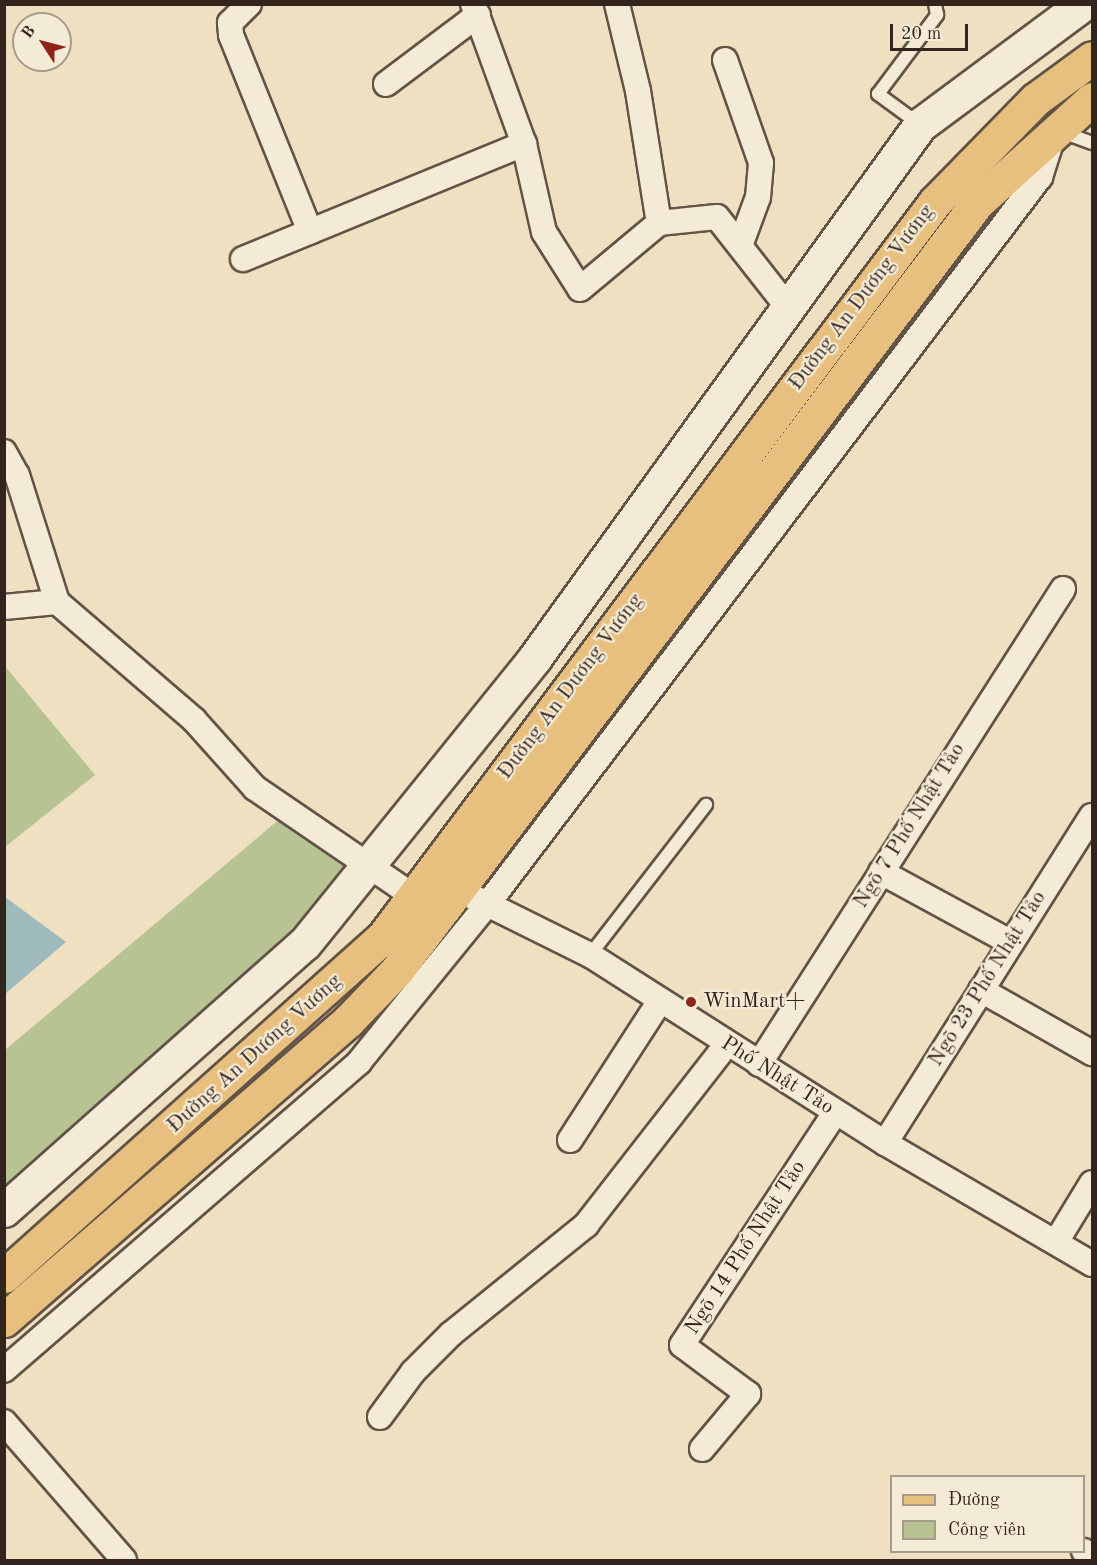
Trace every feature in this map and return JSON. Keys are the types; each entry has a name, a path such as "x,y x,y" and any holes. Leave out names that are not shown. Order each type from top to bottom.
{"main road":[{"name":"Đường An Dương Vương","path":"4,1276 342,978 415,897 935,202 1036,99 1092,58"},
{"name":"Đường An Dương Vương","path":"4,1320 348,1021 474,898 977,203 1055,130 1092,99"}],"street":[{"path":"249,4 230,23 231,34 310,232"},
{"path":"617,4 638,91 659,223"},
{"path":"4,1210 305,943 364,866 462,755 786,304 920,125 1083,4"},
{"path":"386,84 476,10 524,144 544,232 580,289 659,223 717,217 786,304"},
{"path":"725,60 761,163 758,197 740,246"},
{"path":"243,259 524,144"},
{"path":"4,452 17,475 57,602 194,720 255,788 364,866 415,897"},
{"name":"Ngõ 7 Phố Nhật Tảo","path":"759,1064 1063,589"},
{"path":"4,607 57,602"},
{"name":"Ngõ 23 Phố Nhật Tảo","path":"885,1143 1010,942 1092,816"},
{"path":"881,872 1010,942"},
{"name":"Phố Nhật Tảo","path":"474,898 590,955 835,1113 1092,1264"},
{"name":"Đường An Dương Vương","path":"4,1370 359,1062 474,898"},
{"path":"981,990 1092,1053"},
{"path":"570,1140 660,1001"},
{"path":"380,1417 451,1334 586,1225 727,1044"},
{"name":"Ngõ 14 Phố Nhật Tảo","path":"702,1449 748,1394 682,1345 835,1113"},
{"path":"1056,1242 1092,1183"},
{"path":"4,1422 121,1559"}],"lane":[{"path":"920,125 878,94 937,15 935,4"},
{"path":"1055,130 1092,143"},
{"path":"590,955 706,805"}],"green space":[{"path":"4,665 95,775 5,847 4,847"},
{"path":"288,812 364,865 5,1209 5,1050"}],"water":[{"path":"5,897 66,942 5,994"}],"place":[{"name":"WinMart+","path":"691,1002"}]}
